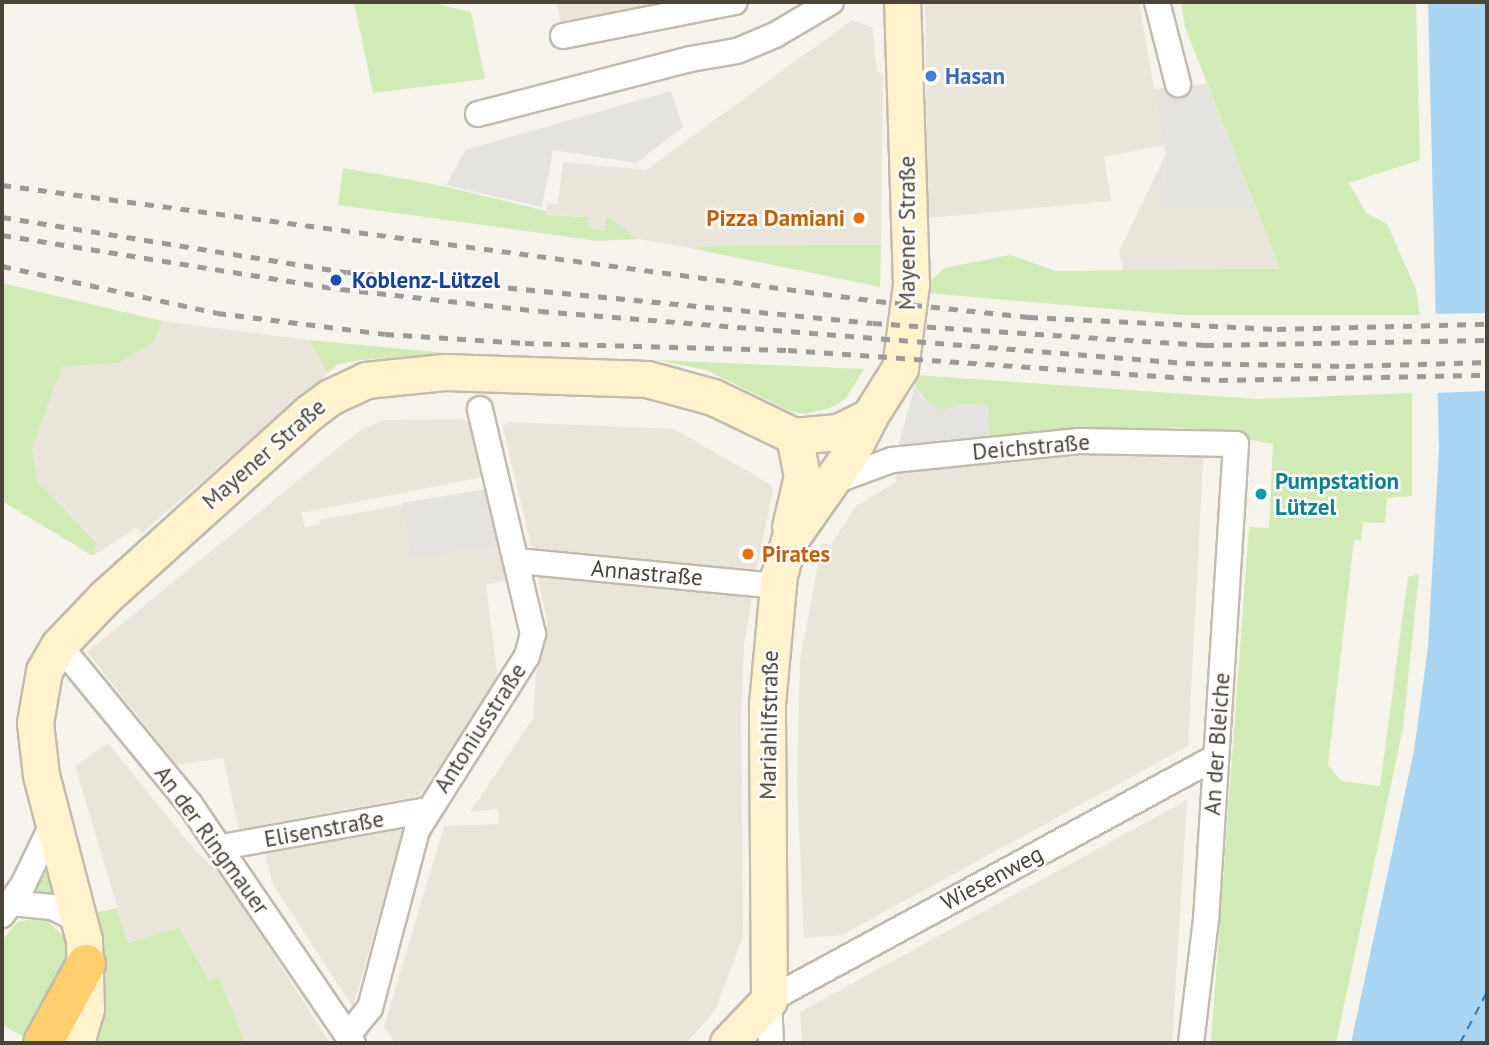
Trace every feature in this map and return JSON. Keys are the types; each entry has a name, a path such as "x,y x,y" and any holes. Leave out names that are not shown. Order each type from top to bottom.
{"highway":[{"path":"57,1040 86,964"}],"street":[{"path":"563,36 735,2"},
{"path":"478,114 691,58 737,51 775,35 831,2"},
{"name":"Mayener Straße","path":"869,417 900,368 911,285 902,2"},
{"path":"1157,2 1178,84"},
{"name":"Mayener Straße","path":"86,964 81,921 54,821 34,723 44,671 58,645 105,597 330,397 366,380 435,372 647,379 713,397 794,436"},
{"name":"Antoniusstraße","path":"350,1039 370,1008 417,830 427,810 527,656 533,634 480,408"},
{"path":"789,541 802,476 794,436 838,432 869,417"},
{"name":"Mariahilfstraße","path":"769,1000 767,704 777,586 789,541 831,482 869,417"},
{"name":"Deichstraße","path":"831,482 892,460 1065,443 1236,444"},
{"name":"An der Bleiche","path":"1191,1043 1206,919 1236,444"},
{"name":"Annastraße","path":"518,561 777,586"},
{"name":"An der Ringmauer","path":"58,645 222,847 350,1039"},
{"name":"Wiesenweg","path":"769,1000 1216,757"},
{"name":"Elisenstraße","path":"222,847 427,810"},
{"path":"6,909 54,821"},
{"path":"6,909 52,907 81,921"},
{"path":"729,1043 769,1000"},
{"path":"769,1000 771,1043"}],"shaded area":[{"path":"556,2 678,2 562,28"},
{"path":"925,2 1139,2 1154,89 1207,84 1280,269 1124,272 1119,252 1166,153 1163,145 1104,157 1111,201 928,218"},
{"path":"852,20 873,28 877,73 883,73 881,245 690,248 638,239 608,217 604,231 587,228 588,217 545,214 547,203 558,204 563,162 646,170"},
{"path":"1207,84 1256,207 1164,208 1166,153 1154,90"},
{"path":"671,91 683,127 636,163 553,150 542,207 446,185 465,150"},
{"path":"162,321 309,340 328,373 142,533 136,528 93,556 97,544 37,481 32,449 62,367 118,363 154,342"},
{"path":"915,385 923,399 942,410 962,404 988,405 990,438 897,450"},
{"path":"464,419 472,426 483,477 301,513 305,527 320,524 319,520 486,489 506,580 486,585 498,680 419,796 239,829 223,758 177,765 87,652 359,431 384,420"},
{"path":"509,422 674,429 770,484 773,491 756,572 537,550 531,545 503,427"},
{"path":"1204,447 1188,746 842,935 804,938 797,782 800,661 822,543 831,545 856,506 896,482 895,473 995,456"},
{"path":"486,489 498,545 412,558 402,503"},
{"path":"542,573 752,597 744,645 741,718 743,936 715,1011 686,1043 395,1043 384,1027 444,826 499,824 498,809 470,812 533,718 538,643 541,630 548,626 538,578"},
{"path":"108,743 192,847 225,879 330,1043 245,1043 219,976 209,980 179,929 128,943 75,766"},
{"path":"1187,800 1172,1043 802,1043 800,1012"},
{"path":"399,828 403,832 353,1007 273,885 265,854"}],"green space":[{"path":"354,2 428,2 471,12 485,79 373,93"},
{"path":"1181,2 1416,2 1420,160 1349,183 1366,213 1387,224 1416,289 1420,315 1181,315 927,293 930,281 945,268 1010,255 1056,271 1280,269 1185,27"},
{"path":"343,168 438,185 546,211 546,215 588,217 588,228 604,231 607,216 638,239 598,241 338,205"},
{"path":"881,245 880,287 690,248 721,246"},
{"path":"2,283 162,321 154,342 118,363 62,367 32,449 37,481 97,544 93,556 2,501"},
{"path":"309,340 457,354 360,360 338,364 328,373"},
{"path":"657,360 864,369 846,398 833,407 805,414 790,411 706,370"},
{"path":"916,375 1256,399 1412,393 1412,496 1387,498 1385,523 1363,522 1361,540 1354,540 1328,765 1341,781 1380,786 1408,577 1419,574 1403,728 1336,1043 1211,1043 1249,527 1269,528 1273,444 1175,427 990,438 956,409 942,410 928,404 915,385"},
{"path":"53,860 61,894 34,892"},
{"path":"117,908 128,943 179,928 209,980 219,976 245,1043 92,1043 102,988 94,913"},
{"path":"43,917 64,937 69,956 31,1040 2,1025 2,940 18,922"}],"water":[{"path":"1428,2 1487,2 1487,1043 1351,1043 1414,751 1428,647 1439,449"}],"pier":[{"path":"1487,313 1487,391 1433,393 1432,314"}],"ferry route":[{"path":"1460,1043 1487,992"}],"railway":[{"path":"2,185 877,301 1029,317 1277,329 1487,324"},
{"path":"2,217 347,272 873,323 1205,345 1487,340"},
{"path":"2,235 341,289 540,311 1186,363 1346,366 1487,362"},
{"path":"2,266 217,313 385,334 525,343 788,350 1219,380 1487,375"}],"place":[{"name":"Hasan","path":"931,76"},
{"name":"Pizza Damiani","path":"859,218"},
{"name":"Koblenz-Lützel","path":"336,280"},
{"name":"Pumpstation Lützel","path":"1261,494"},
{"name":"Pirates","path":"748,554"}]}
